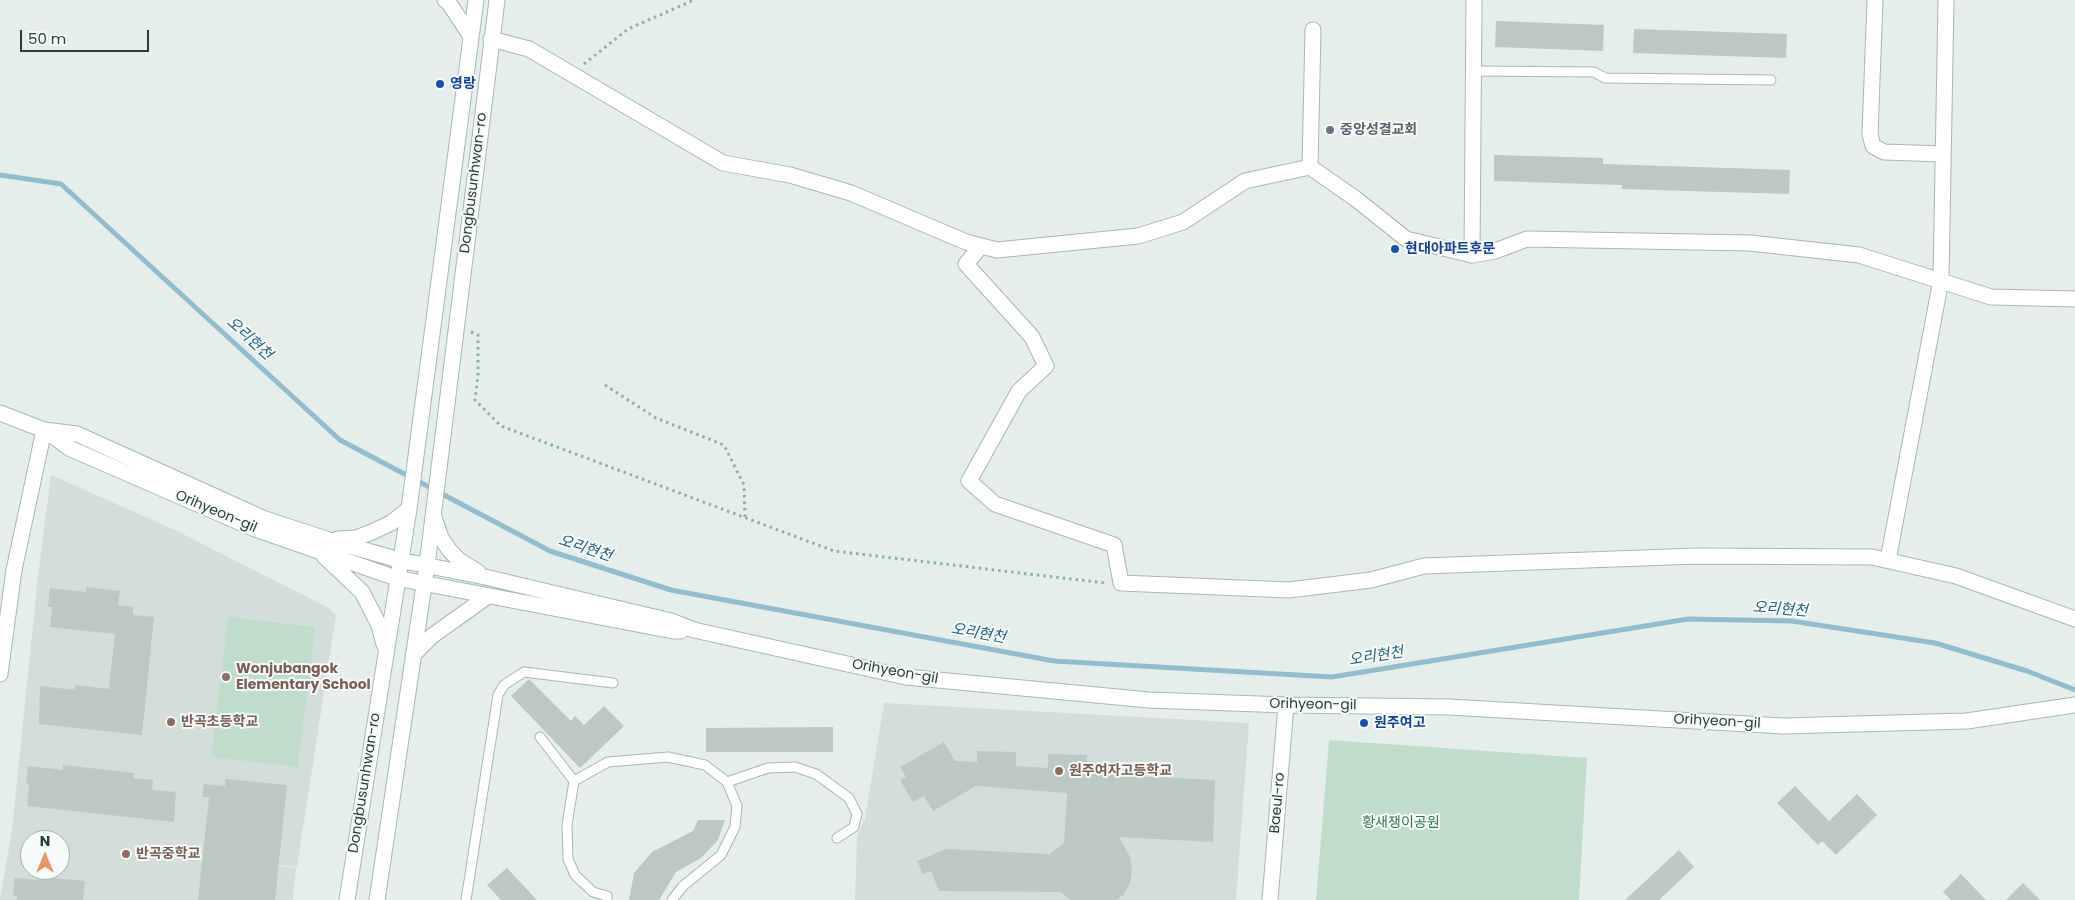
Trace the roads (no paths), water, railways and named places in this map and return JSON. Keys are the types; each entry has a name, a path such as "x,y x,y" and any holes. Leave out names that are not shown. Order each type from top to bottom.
{"street":[{"path":"445,0 449,3 470,35 530,49 722,163 790,174 851,193 966,242 997,250 1138,236 1183,222 1245,182 1310,167 1356,199 1406,238 1472,255 1495,251 1527,239 1750,243 1859,255 1991,297 2075,299"},
{"name":"Dongbusunhwan-ro","path":"409,509 434,334 470,35 476,0"},
{"name":"Dongbusunhwan-ro","path":"433,513 457,332 496,0"},
{"path":"1472,255 1474,0"},
{"path":"1875,0 1870,134 1872,146 1884,152 1942,154"},
{"path":"1888,560 1941,280 1946,0"},
{"path":"1310,167 1313,30"},
{"path":"981,246 966,264 1032,338 1046,366 1019,391 969,482 995,504 1114,546 1121,583 1289,590 1371,580 1424,566 1696,556 1872,557 1956,576 2075,619"},
{"name":"Orihyeon-gil","path":"0,413 44,430 77,434 396,578 673,631 694,630"},
{"path":"0,674 14,570 44,430"},
{"path":"386,650 379,625 362,592 325,546 356,538 391,523 409,509"},
{"path":"399,560 409,509"},
{"path":"427,565 433,513"},
{"path":"433,513 441,538 450,551 460,561 485,577"},
{"name":"Orihyeon-gil","path":"325,546 485,577 672,621 694,630 906,677 1149,700 1286,705 1449,707 1783,726 1967,721 2075,705"},
{"name":"Dongbusunhwan-ro","path":"347,900 399,560"},
{"name":"Dongbusunhwan-ro","path":"377,900 427,565"},
{"path":"413,655 432,636 488,596"},
{"name":"Baeul-ro","path":"1270,900 1286,705"}],"lane":[{"path":"1474,71 1594,72 1605,78 1771,80"},
{"path":"466,900 498,696 504,685 524,672 613,683"},
{"path":"540,737 574,781 567,825 568,859 575,875 593,892 607,896 607,900"},
{"path":"574,781 608,762 668,757 705,765 727,782 737,806 735,827 721,855 683,886 672,900"},
{"path":"727,782 768,768 795,767 816,774 849,798 856,814 854,827 837,838"}],"waterway":[{"name":"오리현천","path":"0,175 61,184 340,440 550,551 671,590 1054,661 1332,677 1688,619 1792,621 1935,643 2027,671 2075,690"}],"place":[{"name":"영랑","path":"440,84"},
{"name":"중앙성결교회","path":"1330,130"},
{"name":"현대아파트후문","path":"1395,249"},
{"name":"Wonjubangok Elementary School","path":"226,677"},
{"name":"반곡초등학교","path":"171,722"},
{"name":"원주여고","path":"1364,723"},
{"name":"원주여자고등학교","path":"1059,771"},
{"name":"반곡중학교","path":"126,854"}],"park label":[{"name":"황새쟁이공원","path":"1401,823"}]}
